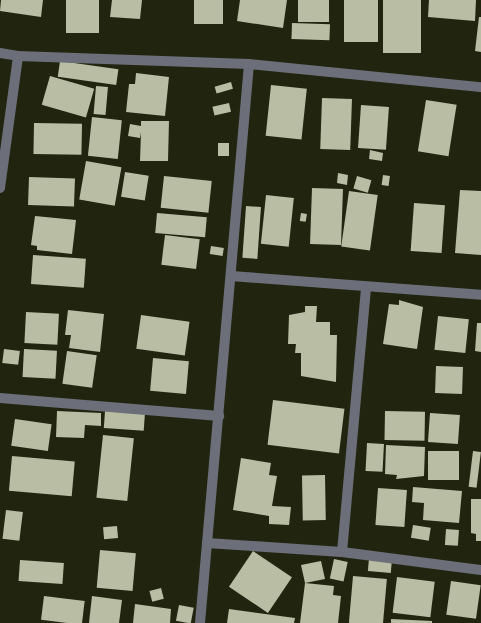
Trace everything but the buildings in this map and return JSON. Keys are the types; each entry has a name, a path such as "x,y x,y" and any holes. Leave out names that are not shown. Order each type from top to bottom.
{"street":[{"path":"0,53 18,56 249,64 481,87"},
{"path":"0,188 18,56"},
{"path":"200,623 249,64"},
{"path":"231,276 481,295"},
{"path":"342,552 366,287"},
{"path":"0,398 219,416"},
{"path":"207,542 342,552 481,570"}]}
